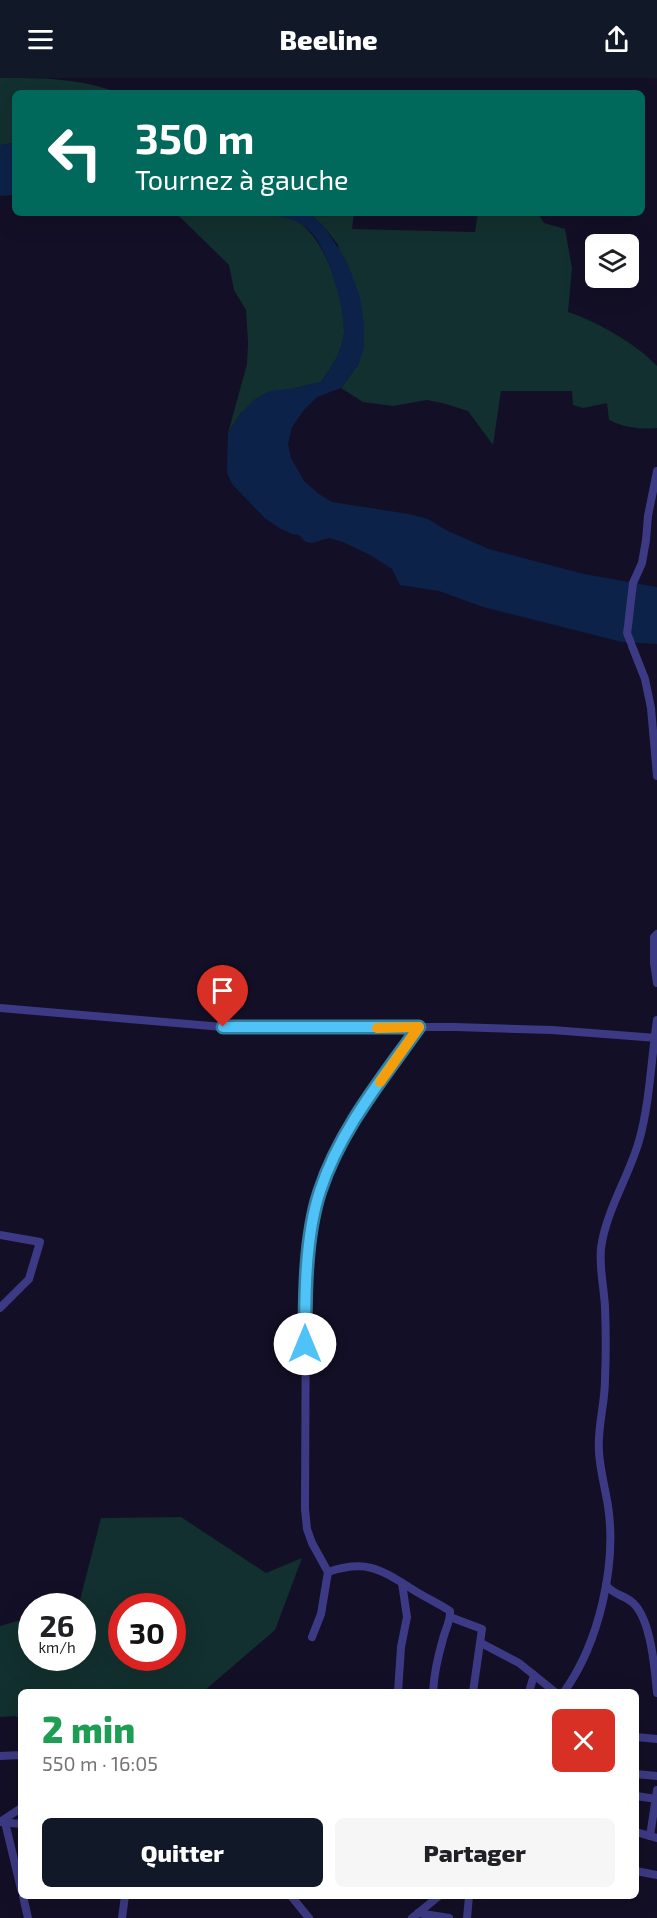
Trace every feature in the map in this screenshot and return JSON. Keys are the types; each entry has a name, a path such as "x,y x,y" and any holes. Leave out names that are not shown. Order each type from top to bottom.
{"street":[{"path":"657,471 642,563 633,583 627,626 631,645 645,679 651,708 657,776"},
{"path":"657,934 654,937 657,983"},
{"path":"0,1008 223,1027 552,1030 656,1038"},
{"path":"566,1689 588,1646 600,1612 606,1585 609,1548 608,1507 598,1449 605,1380 605,1316 601,1247 641,1133 657,1020"},
{"path":"312,1637 321,1614 328,1572 312,1543 307,1529 305,1509 306,1282 315,1209 320,1189 332,1161 362,1106 419,1027"},
{"path":"0,1235 40,1242 29,1280 0,1308"},
{"path":"328,1572 363,1566 383,1571 448,1609 450,1617 440,1651 434,1689"},
{"path":"398,1689 401,1647 408,1617 402,1583"},
{"path":"606,1585 610,1590 633,1603 639,1611 650,1640 657,1693"},
{"path":"450,1617 481,1628 482,1631 473,1689"},
{"path":"480,1643 519,1663 551,1689"},
{"path":"530,1689 534,1675"},
{"path":"639,1737 657,1739"},
{"path":"0,1756 18,1755"},
{"path":"639,1774 657,1776"},
{"path":"639,1796 657,1796 653,1837"},
{"path":"2,1822 18,1810"},
{"path":"2,1822 18,1824"},
{"path":"2,1822 18,1878"},
{"path":"639,1872 657,1875"},
{"path":"24,1899 28,1918"},
{"path":"122,1918 124,1899"},
{"path":"293,1899 309,1918"},
{"path":"415,1916 435,1899"},
{"path":"467,1918 469,1899"},
{"path":"415,1916 450,1918"}],"green space":[{"path":"0,78 75,82 110,90 12,90 12,143 0,145"},
{"path":"178,216 289,217 301,224 312,235 322,250 341,302 343,340 336,359 321,382 296,388 241,413 228,433 247,364 246,310 234,290 229,265"},
{"path":"313,216 354,216 352,229 475,232 478,216 540,216 544,223 565,229 572,268 568,312 616,334 657,366 657,428 632,427 609,420 607,403 583,408 573,405 572,391 501,391 493,445 468,411 427,400 393,406 363,402 341,388 359,363 338,245"},
{"path":"181,1517 266,1573 302,1558 275,1630 206,1689 18,1689 18,1718 0,1717 0,1626 18,1621 18,1671 96,1671 96,1593 82,1593 101,1518"}],"water":[{"path":"12,143 12,195 0,196 0,145"},
{"path":"275,216 313,216 326,229 347,262 360,297 364,324 364,347 359,363 341,388 317,397 292,427 288,444 291,458 304,481 332,502 409,514 428,519 446,530 489,549 584,574 657,587 657,644 622,642 483,607 439,591 400,585 392,569 343,542 329,538 313,543 306,542 299,535 281,529 266,519 232,484 227,473 228,433 241,413 255,399 270,391 321,382 339,352 343,339 343,321 338,292 322,248 307,228 296,221"}],"slow traffic":[{"path":"377,1028 419,1027 380,1082"}],"route":[{"path":"223,1027 419,1027 362,1106 340,1145 320,1189 315,1209 307,1271 305,1344"}]}
